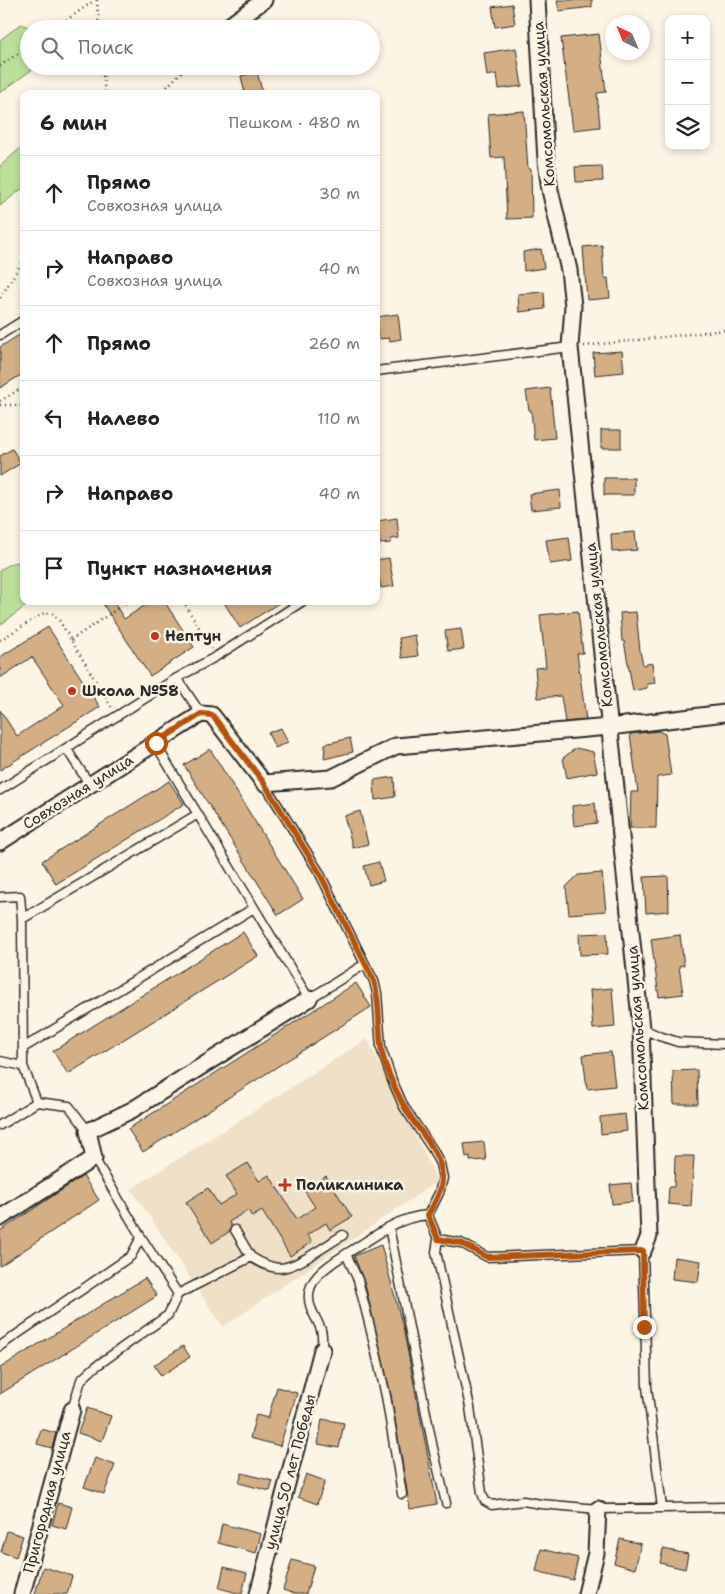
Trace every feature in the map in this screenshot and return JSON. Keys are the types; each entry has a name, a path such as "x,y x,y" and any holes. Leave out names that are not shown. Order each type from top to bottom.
{"street":[{"path":"237,20 264,0"},
{"name":"Комсомольская улица","path":"537,0 546,161 550,190 569,270 573,306 570,347 642,1028 650,1236 643,1251"},
{"path":"201,714 212,715 264,783 331,778 396,746 609,727 725,713"},
{"name":"Совхозная улица","path":"0,842 201,714"},
{"path":"0,1218 94,1158 88,1132 132,1110 309,999"},
{"name":"улица 50 лет Победы","path":"258,1594 322,1350"},
{"name":"Пригородная улица","path":"22,1594 72,1410"},
{"path":"586,1594 596,1553 598,1509"}],"lane":[{"path":"0,335 20,322"},
{"path":"380,371 570,347"},
{"path":"0,790 297,605"},
{"path":"177,678 201,714"},
{"path":"156,743 309,999 365,964"},
{"path":"66,748 90,785"},
{"path":"264,783 319,872 374,981 378,993 381,1048 392,1080 404,1107 433,1150 440,1164 443,1178 439,1193 428,1215 438,1239 436,1252 470,1407 482,1494 485,1501 492,1505 523,1501 598,1509 725,1507"},
{"path":"22,919 198,814"},
{"path":"0,897 20,896 22,919 23,1066 37,1102"},
{"path":"22,1048 254,908"},
{"path":"642,1028 678,1042 724,1044"},
{"path":"0,1061 23,1066"},
{"path":"0,1125 37,1102 69,1106 88,1132"},
{"path":"94,1158 141,1237 178,1294"},
{"path":"322,1350 321,1331 310,1307 309,1297 311,1285 318,1273 329,1264 404,1219 428,1215"},
{"path":"389,1227 446,1504"},
{"path":"235,1230 250,1257 263,1264 280,1268 294,1265 343,1234"},
{"path":"0,1346 131,1256 141,1237"},
{"path":"438,1239 461,1243 487,1257 643,1251 647,1387 662,1508"},
{"path":"346,1254 358,1280 370,1327 386,1396 402,1494"},
{"path":"72,1410 82,1380 95,1367 168,1315 178,1294 250,1257"}],"path":[{"path":"67,20 96,0 99,20"},
{"path":"0,66 20,52"},
{"path":"103,75 105,90"},
{"path":"164,90 178,75"},
{"path":"0,298 20,266"},
{"path":"570,347 725,330"},
{"path":"0,401 20,388"},
{"path":"0,405 20,405"},
{"path":"71,640 123,605"},
{"path":"185,605 217,656"},
{"path":"0,640 44,613 52,613 59,620 117,716"}],"shaded area":[{"name":"Поликлиника","path":"367,1039 438,1181 223,1327 131,1189"}],"green space":[{"path":"20,25 20,75 25,75 0,93 0,40"},
{"path":"20,148 20,190 0,206 0,166"},
{"path":"18,562 20,564 20,605 28,605 0,625 0,570 12,563"}],"building":[{"path":"557,0 592,0 592,7 559,11"},
{"path":"512,4 515,24 495,27 492,7"},
{"path":"599,34 606,92 597,93 600,127 573,130 561,38"},
{"path":"516,48 522,86 499,89 497,74 487,76 484,53"},
{"path":"258,75 262,90 244,90 241,76"},
{"path":"524,111 528,169 531,169 532,218 507,219 504,157 491,158 488,114"},
{"path":"602,166 603,181 576,182 575,167"},
{"path":"602,245 604,278 608,278 610,298 587,300 583,247"},
{"path":"541,249 544,268 524,271 523,252"},
{"path":"544,292 545,309 519,312 518,294"},
{"path":"398,314 401,339 390,341 389,338 380,339 380,316"},
{"path":"20,334 20,376 0,388 0,347"},
{"path":"622,351 624,372 595,375 593,353"},
{"path":"550,388 555,438 534,440 531,410 529,410 526,391"},
{"path":"601,430 621,430 621,448 601,448"},
{"path":"12,449 20,464 0,476 0,456"},
{"path":"604,478 634,478 634,495 604,495"},
{"path":"560,490 561,507 531,510 529,494"},
{"path":"397,518 399,538 391,539 391,543 380,544 380,521"},
{"path":"635,532 637,550 612,552 611,534"},
{"path":"569,537 572,561 550,564 546,540"},
{"path":"389,558 394,586 381,588 380,559"},
{"name":"Нептун","path":"104,605 115,605 124,619 146,605 167,605 194,647 150,676"},
{"path":"226,605 276,605 240,628"},
{"path":"578,611 583,653 577,653 586,720 565,722 561,696 538,698 535,668 546,667 540,615"},
{"path":"636,612 643,665 652,663 655,683 647,684 647,688 633,691 624,641 622,641 620,613"},
{"name":"Школа №58","path":"48,627 100,707 0,770 0,710 17,736 64,705 32,657 0,678 0,657"},
{"path":"461,629 464,649 448,651 445,631"},
{"path":"415,635 418,656 402,658 399,638"},
{"path":"281,728 288,742 275,748 268,733"},
{"path":"658,731 665,734 671,775 657,777 656,828 630,828 631,792 638,792 630,734"},
{"path":"350,738 353,752 324,759 325,744"},
{"path":"576,748 593,752 597,772 567,778 563,758"},
{"path":"210,749 303,899 278,915 184,765"},
{"path":"394,777 395,797 375,800 374,780"},
{"path":"169,781 184,804 56,884 42,861"},
{"path":"595,803 597,823 574,826 572,806"},
{"path":"360,811 368,844 353,848 344,816"},
{"path":"379,862 384,881 369,885 364,866"},
{"path":"602,873 606,911 569,914 566,887 578,875"},
{"path":"668,876 669,911 646,913 644,877"},
{"path":"243,932 258,956 68,1074 53,1051"},
{"path":"607,933 608,954 580,955 579,934"},
{"path":"680,935 684,965 679,966 683,994 659,997 651,939"},
{"path":"356,983 371,1007 143,1152 128,1129"},
{"path":"612,988 615,1027 593,1029 590,990"},
{"path":"611,1052 615,1086 587,1089 583,1055"},
{"path":"697,1070 698,1104 674,1104 673,1071"},
{"path":"625,1114 627,1131 601,1134 600,1117"},
{"path":"484,1142 486,1160 470,1161 470,1156 466,1157 464,1144"},
{"path":"675,1156 694,1156 691,1206 668,1204 669,1187 674,1187"},
{"path":"248,1163 259,1181 269,1175 297,1219 315,1207 304,1190 326,1176 352,1217 330,1230 326,1223 307,1235 312,1242 290,1256 262,1211 252,1217 248,1210 229,1222 231,1226 230,1231 212,1243 186,1202 208,1188 219,1205 237,1194 226,1176"},
{"path":"83,1176 99,1200 0,1266 0,1231"},
{"path":"631,1183 633,1202 612,1204 610,1185"},
{"path":"381,1245 403,1327 437,1504 410,1509 391,1395 365,1284 354,1256"},
{"path":"674,1257 701,1261 698,1282 672,1279"},
{"path":"145,1278 157,1296 0,1394 0,1368"},
{"path":"183,1346 190,1357 161,1376 154,1365"},
{"path":"277,1387 297,1393 280,1446 250,1438 256,1415 268,1418"},
{"path":"87,1408 111,1416 102,1441 78,1433"},
{"path":"322,1419 344,1423 339,1448 318,1444"},
{"path":"41,1429 56,1433 52,1448 37,1444"},
{"path":"95,1458 115,1465 104,1494 84,1487"},
{"path":"242,1473 273,1481 270,1491 239,1483"},
{"path":"306,1474 325,1481 317,1504 298,1497"},
{"path":"58,1503 72,1507 66,1529 52,1525"},
{"path":"222,1524 261,1534 256,1553 218,1543"},
{"path":"7,1531 23,1536 16,1557 1,1552"},
{"path":"620,1539 641,1544 635,1569 614,1563"},
{"path":"541,1549 578,1558 573,1580 536,1571"},
{"path":"663,1549 688,1554 685,1569 660,1563"},
{"path":"292,1560 314,1566 306,1594 295,1594 283,1590"},
{"path":"43,1567 72,1576 67,1594 35,1594"},
{"path":"224,1567 247,1573 242,1594 219,1588"}],"place":[{"name":"Нептун","path":"155,636"},
{"name":"Школа №58","path":"72,691"},
{"name":"Поликлиника","path":"285,1185"}],"route":[{"path":"156,743 201,714 212,715 264,783 319,872 374,981 378,993 381,1048 392,1080 404,1107 433,1150 440,1164 443,1178 439,1193 428,1215 438,1239 461,1243 487,1257 643,1251 644,1327"}]}
